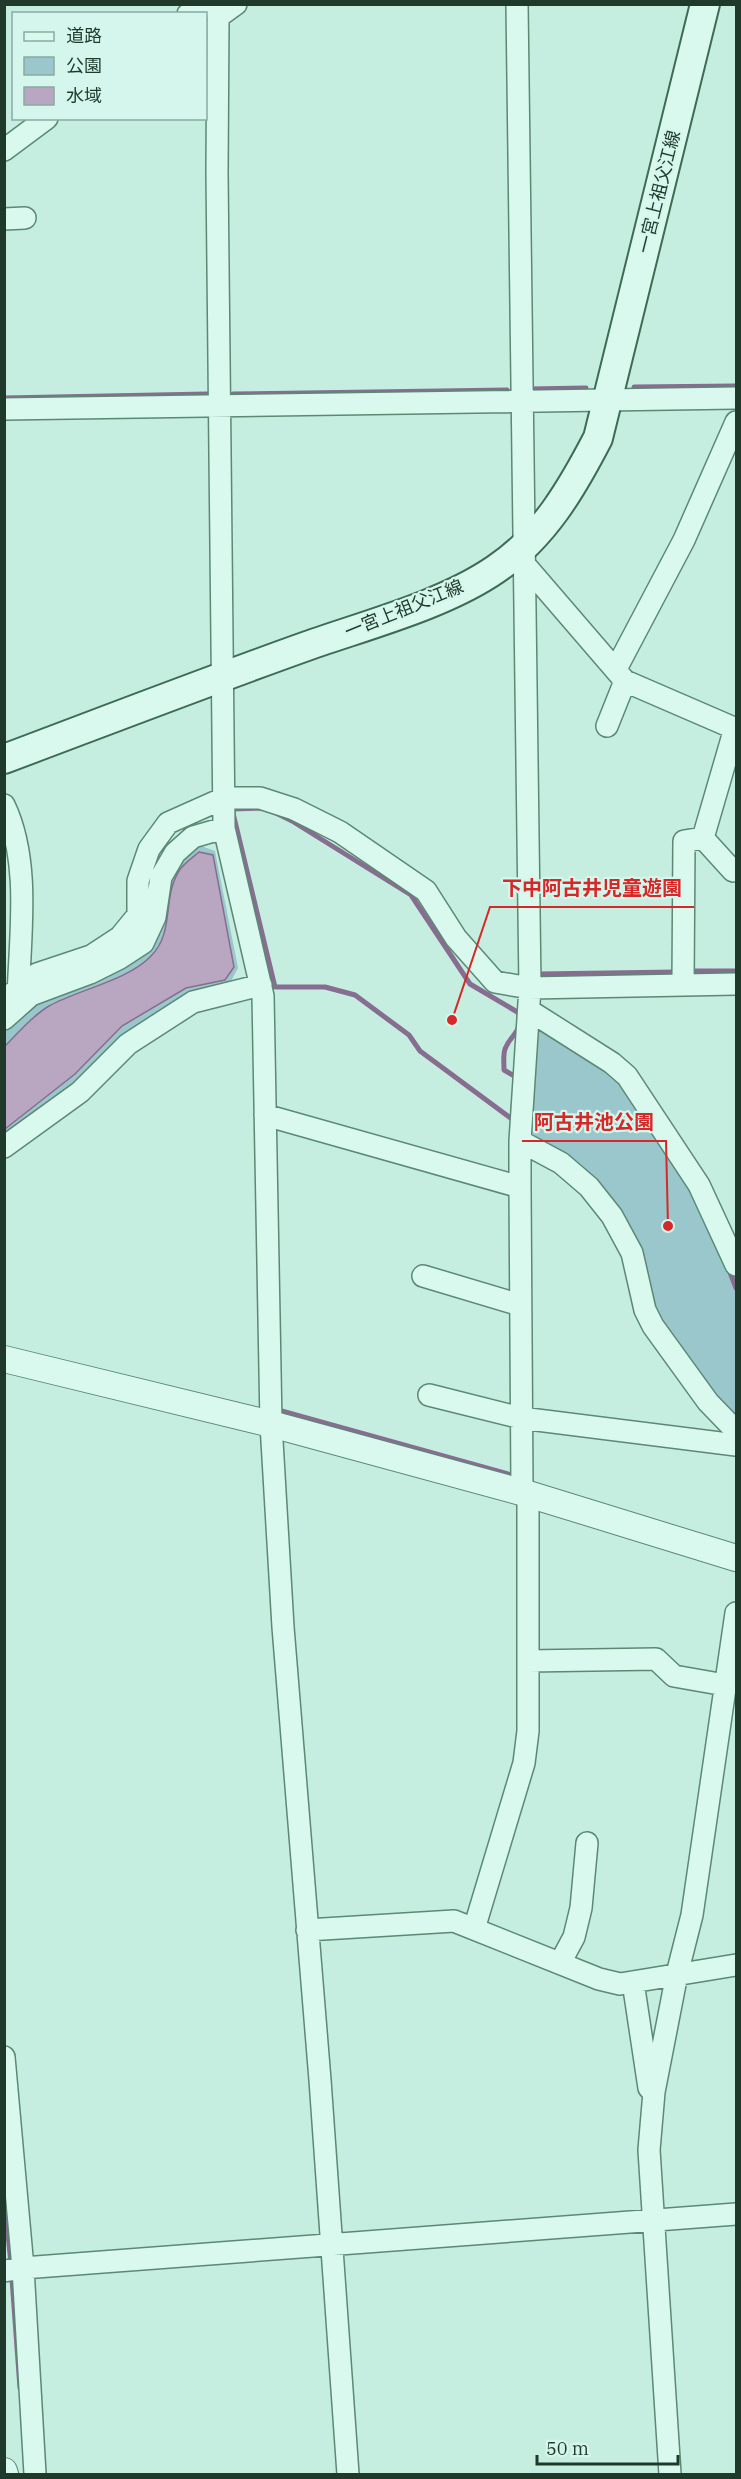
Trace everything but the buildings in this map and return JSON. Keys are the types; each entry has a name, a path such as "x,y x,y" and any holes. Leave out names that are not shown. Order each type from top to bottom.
{"main road":[{"name":"一宮上祖父江線","path":"4,759 440,598 525,556 570,492 598,438 705,4"}],"street":[{"path":"236,4 216,11 224,828 263,996 271,1424 283,1627 348,2475"},
{"path":"474,1929 524,1763 528,1731 528,1494 522,1487 520,1141 530,988 517,4"},
{"path":"4,150 43,120"},
{"path":"4,409 736,398"},
{"path":"607,726 620,675 684,540 736,422"},
{"path":"525,556 620,675 736,728 702,838"},
{"path":"11,1002 37,974 91,956 120,937 138,915 138,881 149,849 168,823 224,798 260,798 294,809 340,832 426,891 456,938 495,982 530,988 736,984"},
{"path":"4,805 11,819 21,860 11,1002"},
{"path":"11,1002 90,973 143,944 155,917 161,877 175,853 193,837 224,828"},
{"path":"683,984 684,842 702,838"},
{"path":"702,838 733,871"},
{"path":"4,1147 80,1092 128,1044 193,1002 261,985"},
{"path":"530,1011 612,1063 627,1076 699,1185 736,1265"},
{"path":"265,1115 520,1187"},
{"path":"520,1141 561,1163 589,1187 612,1216 632,1253 645,1310 653,1326 708,1402 736,1431"},
{"path":"423,1276 520,1305"},
{"path":"4,1359 271,1424 528,1494 736,1558"},
{"path":"429,1395 521,1418 736,1445"},
{"path":"670,2475 652,2220 649,2150 652,2109 677,1974 692,1915 729,1677 736,1613"},
{"path":"528,1661 656,1659 674,1676 729,1677"},
{"path":"560,1963 574,1937 582,1908 587,1843"},
{"path":"307,1930 454,1921 599,1979 620,1984 736,1965"},
{"path":"633,1982 652,2109"},
{"path":"4,2057 14,2269 35,2475"},
{"path":"14,2269 736,2214"}],"green space":[{"path":"196,844 215,851 238,968 230,983 126,1033 77,1080 5,1136 5,1029 35,999 124,965 167,880"},
{"path":"530,1011 612,1063 736,1265 736,1431 679,1363 611,1216 520,1141"}],"water":[{"path":"199,852 213,855 234,967 225,980 186,988 122,1026 75,1074 5,1129 5,1046 31,1019 49,1006 130,972 151,956 163,936 174,881 183,866"}],"waterway":[{"path":"634,387 736,386"},
{"path":"530,389 586,388"},
{"path":"233,394 507,390"},
{"path":"4,398 207,394"},
{"path":"266,808 292,821 411,895 470,984 519,1013 519,1026 507,1044 504,1057 504,1070 516,1077 512,1119 420,1051 409,1035 355,995 325,987 275,987 232,809 266,808"},
{"path":"692,971 736,971"},
{"path":"538,974 676,972"},
{"path":"728,1267 736,1288"},
{"path":"278,1410 508,1474"},
{"path":"4,2194 11,2264"},
{"path":"12,2279 20,2388"}],"place":[{"name":"下中阿古井児童遊園","path":"452,1020"},
{"name":"阿古井池公園","path":"668,1226"}]}
